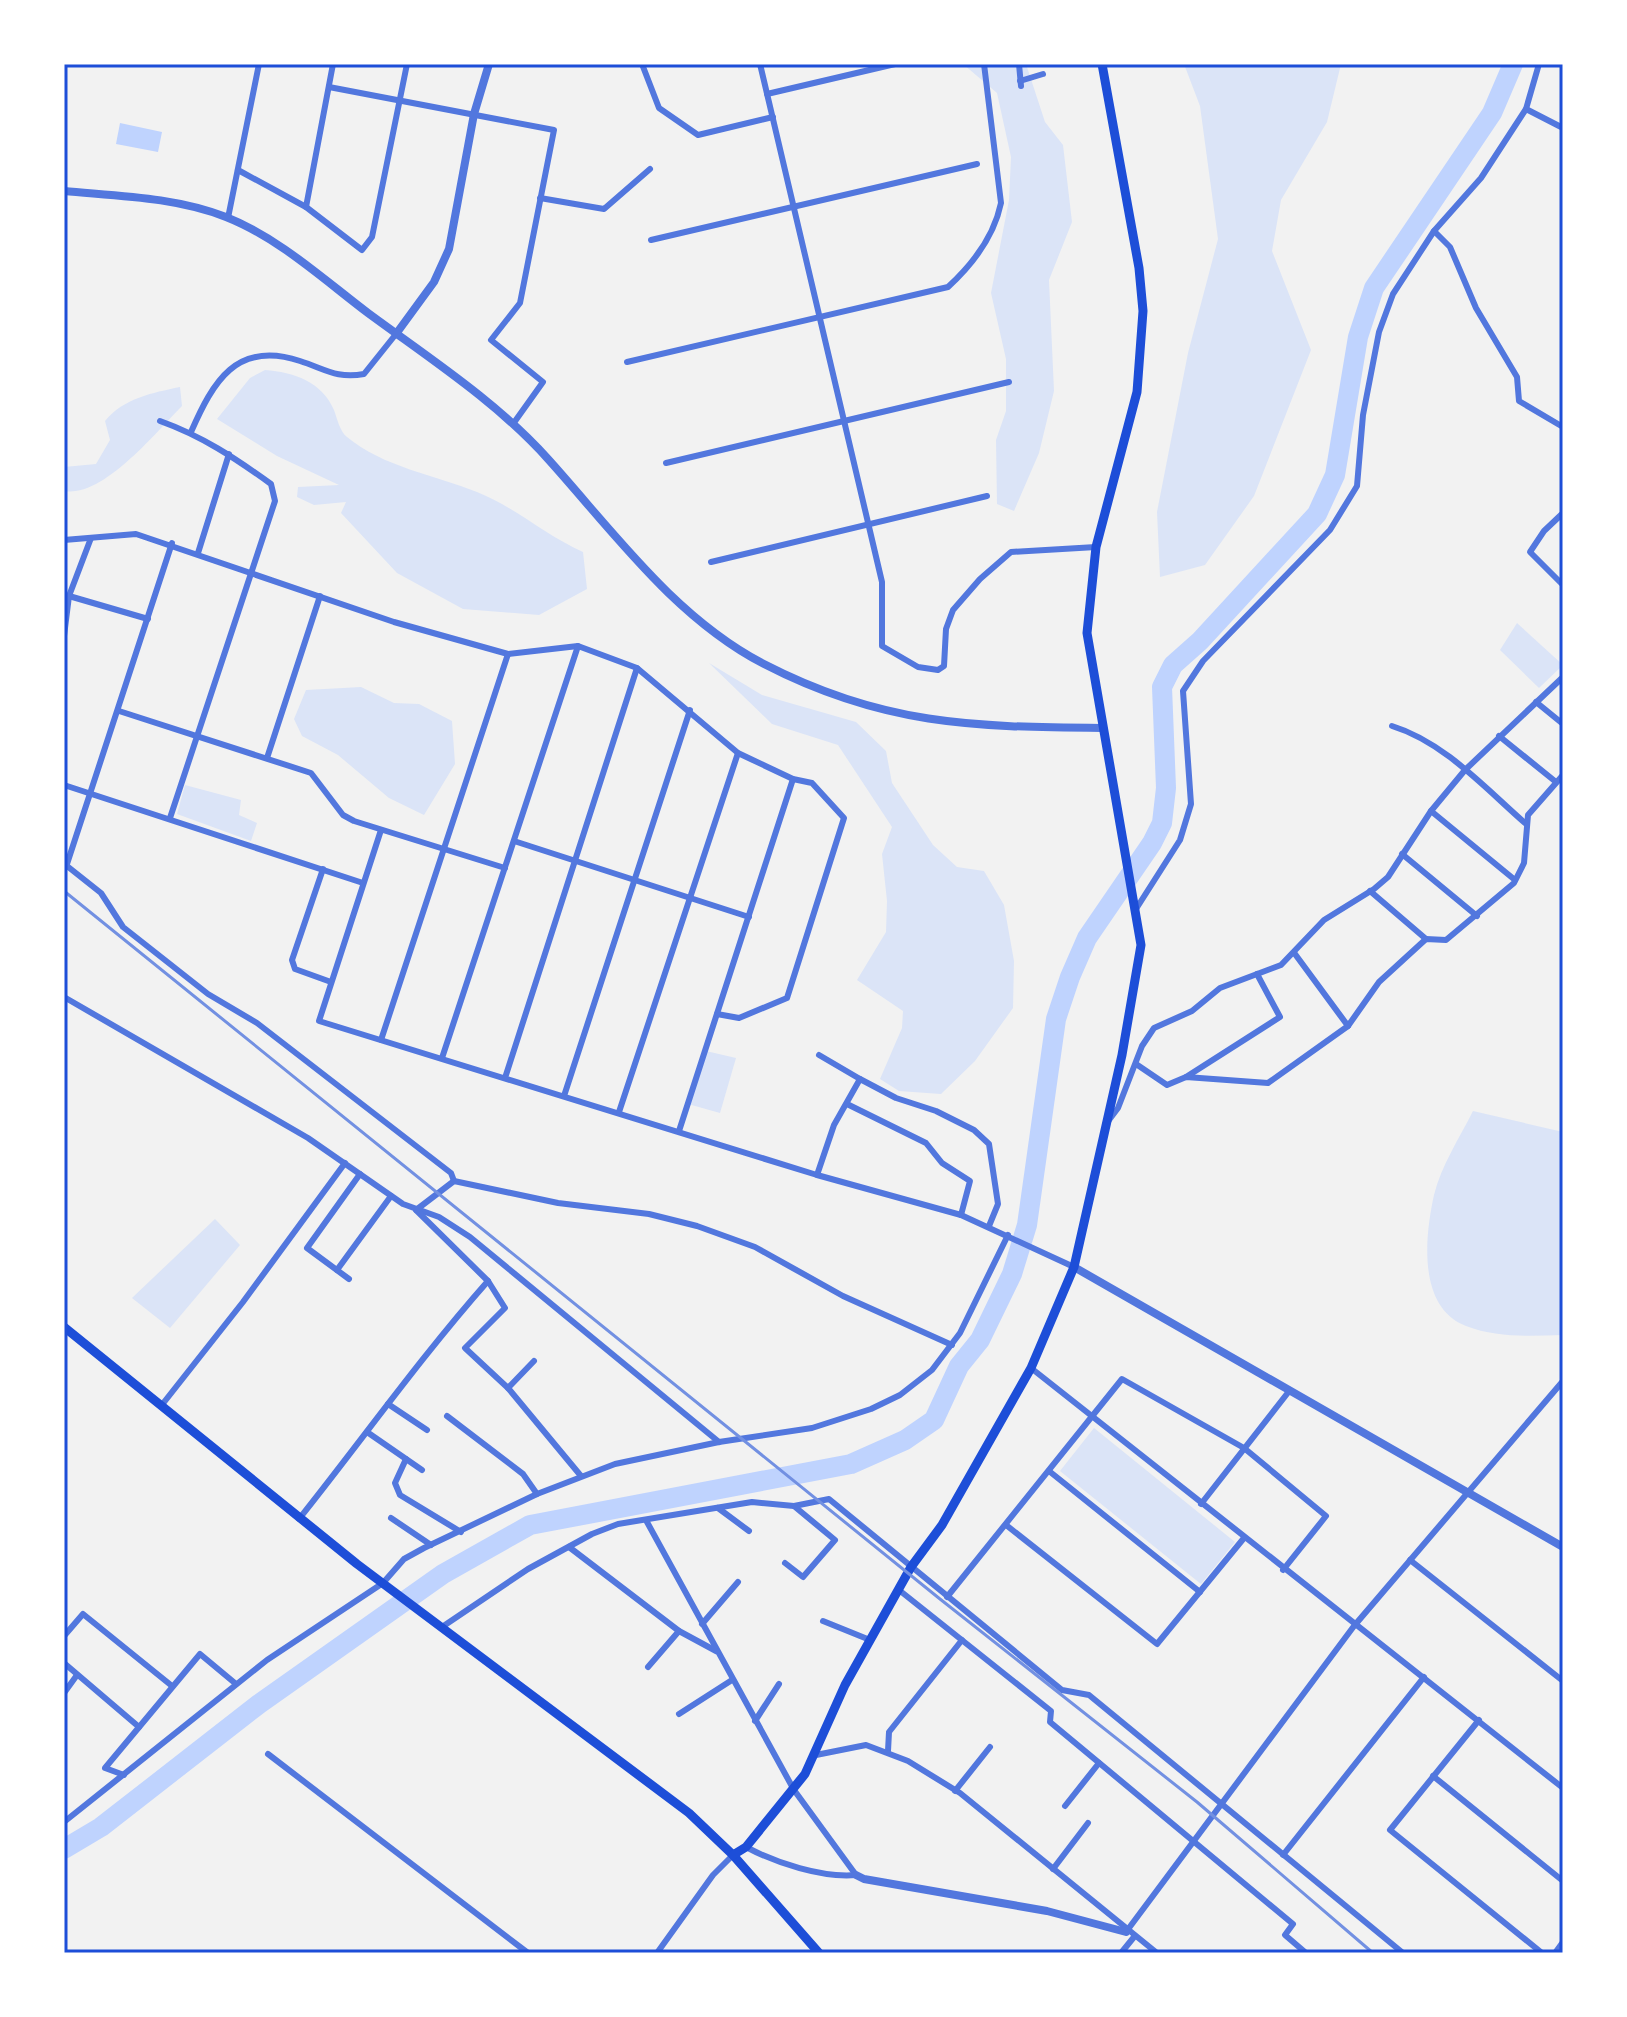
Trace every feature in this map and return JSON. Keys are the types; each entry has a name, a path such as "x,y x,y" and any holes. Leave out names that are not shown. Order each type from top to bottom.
{"main road":[{"path":"733,1855 746,1847 794,1790 816,1755 845,1685 870,1640 911,1567 942,1525 1031,1368 1074,1267 1109,1120 1141,945 1087,633 1096,547 1137,392 1143,311 1139,268 1102,64"},
{"path":"64,1327 299,1519 689,1813 733,1855 819,1953"}],"street":[{"path":"228,218 259,64"},
{"path":"306,207 333,64"},
{"path":"238,170 306,207 362,250 372,237 407,64"},
{"path":"191,432 207,395 222,374 243,360 282,355 344,377 364,374 434,282 449,249 474,114 489,64"},
{"path":"642,64 659,108 698,135 773,117"},
{"path":"760,64 882,582 882,646 929,670 944,666 946,629 953,610 980,579 1011,552 1096,547"},
{"path":"767,94 895,64"},
{"path":"627,362 948,287 971,265 996,223 1001,203 984,64"},
{"path":"1019,64 1021,84 1043,74"},
{"path":"1136,909 1180,840 1191,804 1183,691 1203,661 1321,540 1347,507 1357,486 1363,415 1379,332 1393,294 1434,231 1481,178 1526,109 1539,64"},
{"path":"329,87 554,130 520,303 491,340 543,382 513,424"},
{"path":"1526,109 1563,128"},
{"path":"651,240 977,164"},
{"path":"540,198 604,209 650,169"},
{"path":"64,191 158,200 228,218 281,247 513,424 647,572 711,630 761,663 862,706 915,719 995,727 1102,728"},
{"path":"1434,231 1450,247 1476,308 1517,377 1519,401 1563,427"},
{"path":"666,463 1009,382"},
{"path":"160,421 191,432 229,454 271,484 275,501 170,818"},
{"path":"198,553 229,454"},
{"path":"711,562 987,496"},
{"path":"1563,513 1544,531 1530,552 1563,585"},
{"path":"64,540 136,534 172,543 394,622 508,654 578,646 637,668 738,753 793,779 812,783 844,818 787,998 739,1018 717,1014"},
{"path":"64,636 69,596 91,538"},
{"path":"172,543 65,868 101,893 123,927 208,994 257,1023 312,1069 402,1133 451,1173 454,1181"},
{"path":"69,596 148,619"},
{"path":"267,758 320,596"},
{"path":"442,1058 578,646"},
{"path":"381,1040 508,654"},
{"path":"505,1078 637,668"},
{"path":"1109,1120 1118,1108 1142,1046 1154,1028 1192,1011 1220,988 1281,965 1295,954 1324,920 1388,877 1431,811 1465,770 1563,677"},
{"path":"1536,702 1563,724"},
{"path":"564,1096 690,710"},
{"path":"119,711 311,773 343,815 381,830 505,868"},
{"path":"1392,726 1414,733 1465,770 1525,823"},
{"path":"1499,736 1556,782"},
{"path":"619,1112 738,753"},
{"path":"1370,891 1426,939 1446,940 1515,880 1524,863 1525,823 1537,800 1563,775"},
{"path":"679,1131 793,779"},
{"path":"64,785 363,883"},
{"path":"1431,811 1515,880"},
{"path":"381,830 319,1021 989,1226 1074,1267 1563,1547"},
{"path":"514,841 749,917"},
{"path":"1402,854 1477,916"},
{"path":"323,869 292,960 295,969 331,982"},
{"path":"1186,1077 1268,1083 1348,1026 1379,982 1426,939"},
{"path":"1295,954 1348,1026"},
{"path":"1136,1064 1167,1085 1186,1077 1280,1017 1257,974"},
{"path":"64,997 345,1163 391,1196 416,1210 439,1217 470,1237 719,1442"},
{"path":"819,1055 896,1098 936,1111 974,1130 989,1144 998,1204 989,1226"},
{"path":"817,1175 834,1125 860,1079"},
{"path":"847,1104 926,1143 942,1163 970,1181 961,1215"},
{"path":"161,1406 243,1302 345,1163"},
{"path":"349,1279 307,1248 360,1174"},
{"path":"416,1210 454,1181 558,1203 649,1214 697,1226 755,1247 855,1302 952,1345"},
{"path":"337,1270 391,1196"},
{"path":"416,1210 488,1281 505,1308 465,1348 508,1388 581,1476"},
{"path":"64,1822 236,1684 383,1583 404,1559 431,1545 537,1494 615,1464 719,1442 812,1428 871,1409 919,1382 952,1345 972,1313 1008,1235"},
{"path":"299,1519 425,1353 488,1281"},
{"path":"508,1388 534,1361"},
{"path":"1031,1368 1563,1788"},
{"path":"947,1597 1122,1379 1244,1448 1326,1516 1283,1570"},
{"path":"1121,1953 1130,1934 1194,1842 1354,1626 1563,1381"},
{"path":"1201,1504 1291,1389"},
{"path":"388,1404 427,1430"},
{"path":"447,1416 523,1474 537,1494"},
{"path":"367,1432 422,1470"},
{"path":"406,1459 395,1483 400,1495 461,1532"},
{"path":"1049,1471 1200,1592"},
{"path":"442,1627 466,1608 569,1547 618,1524 647,1522 752,1502 794,1506 829,1499 1062,1690 1089,1695 1403,1953"},
{"path":"785,1563 803,1577 835,1540 794,1506"},
{"path":"718,1508 749,1531"},
{"path":"391,1518 431,1545"},
{"path":"647,1522 794,1790 856,1875 864,1879 1074,1916 1130,1934"},
{"path":"1006,1525 1157,1644 1244,1538"},
{"path":"569,1547 679,1631 718,1652"},
{"path":"1410,1560 1563,1681"},
{"path":"702,1624 738,1582"},
{"path":"899,1590 1051,1711 1050,1722 1293,1924 1285,1935 1306,1953"},
{"path":"64,1636 83,1614 172,1686"},
{"path":"823,1621 870,1640"},
{"path":"648,1667 679,1631"},
{"path":"888,1751 889,1732 962,1640"},
{"path":"124,1775 105,1768 200,1654 236,1684"},
{"path":"64,1663 139,1727"},
{"path":"64,1693 77,1675"},
{"path":"1283,1855 1424,1677"},
{"path":"679,1714 732,1680"},
{"path":"755,1721 779,1684"},
{"path":"1479,1720 1390,1830 1542,1953"},
{"path":"816,1755 866,1745 888,1751 955,1791 1157,1953"},
{"path":"955,1791 990,1747"},
{"path":"268,1754 528,1953"},
{"path":"1065,1806 1099,1763"},
{"path":"1433,1776 1563,1881"},
{"path":"1053,1869 1088,1823"},
{"path":"746,1847 763,1856 839,1876 856,1875"},
{"path":"657,1953 713,1875 733,1855"},
{"path":"1555,1953 1563,1942"}],"shaded area":[{"path":"963,64 1026,64 1045,122 1063,145 1072,222 1049,280 1054,391 1039,453 1014,511 997,504 996,440 1006,411 1006,359 991,293 1009,200 1011,157 997,93"},
{"path":"1184,64 1341,64 1327,122 1281,200 1272,251 1311,350 1254,496 1205,565 1160,577 1157,512 1188,353 1218,239 1200,106"},
{"path":"265,370 296,376 315,386 329,400 345,435 361,447 393,463 491,498 583,552 587,589 539,615 463,609 397,573 341,513 346,502 314,505 297,497 298,487 339,485 277,456 217,419 250,378"},
{"path":"180,387 182,406 128,461 95,484 64,491 64,467 96,464 110,440 105,421 113,413 139,398"},
{"path":"1517,623 1563,665 1539,688 1500,650"},
{"path":"709,663 762,695 856,722 886,751 892,783 933,845 957,867 984,871 1004,905 1014,961 1013,1008 975,1061 941,1094 899,1091 880,1079 902,1028 903,1011 857,980 886,932 887,901 882,854 892,827 838,745 772,724"},
{"path":"361,687 394,703 419,704 452,721 455,764 424,815 389,798 338,755 302,736 294,719 306,690"},
{"path":"185,785 241,800 239,815 257,823 251,841 177,814"},
{"path":"706,1051 736,1058 720,1113 688,1104"},
{"path":"1473,1111 1563,1132 1563,1335 1502,1334 1466,1326 1450,1317 1432,1287 1427,1249 1434,1195 1446,1163"},
{"path":"215,1219 240,1245 170,1328 132,1298"},
{"path":"1094,1428 1235,1542 1201,1584 1060,1471"}],"water":[{"path":"120,123 162,132 158,152 116,144"}],"waterway":[{"path":"64,1849 101,1827 259,1704 443,1574 530,1525 851,1464 905,1440 934,1420 959,1366 980,1340 1012,1274 1027,1225 1056,1019 1070,977 1087,938 1152,843 1162,823 1166,788 1162,687 1173,665 1200,641 1317,514 1335,475 1358,337 1374,288 1492,113 1513,64"}],"railway":[{"path":"64,891 940,1599 1197,1802 1373,1953"}]}
